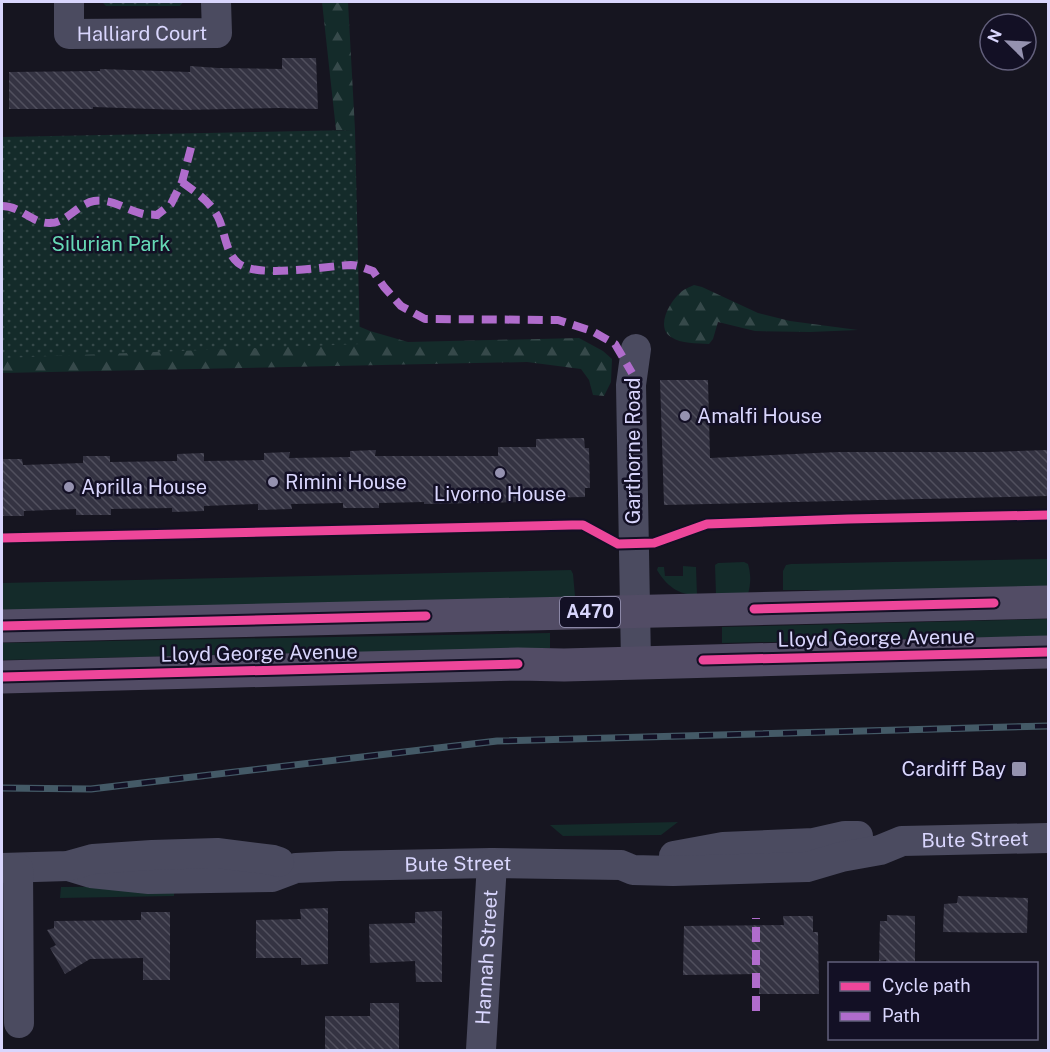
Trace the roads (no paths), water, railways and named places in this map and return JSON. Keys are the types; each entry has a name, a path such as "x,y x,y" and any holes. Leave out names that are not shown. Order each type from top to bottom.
{"main road":[{"name":"Lloyd George Avenue","path":"2,626 1048,602"},
{"name":"Lloyd George Avenue","path":"2,677 1048,652"}],"street":[{"name":"Halliard Court","path":"69,2 69,34 217,33 216,2"},
{"name":"Garthorne Road","path":"636,349 631,385 636,662"},
{"name":"Bute Street","path":"10,868 68,866 91,873 149,879 272,877 296,868 492,863 621,865 633,870 673,871 807,867 841,857 880,850 902,841 1048,838"},
{"name":"Hannah Street","path":"481,1050 492,863"},
{"path":"10,868 19,1023"}],"railway":[{"path":"2,788 91,789 497,741 1048,726"}],"place":[{"name":"Amalfi House","path":"685,416"},
{"name":"Livorno House","path":"500,473"},
{"name":"Rimini House","path":"273,482"},
{"name":"Aprilla House","path":"69,487"},
{"name":"Cardiff Bay","path":"1019,769"}],"park label":[{"name":"Silurian Park","path":"111,244"}]}
